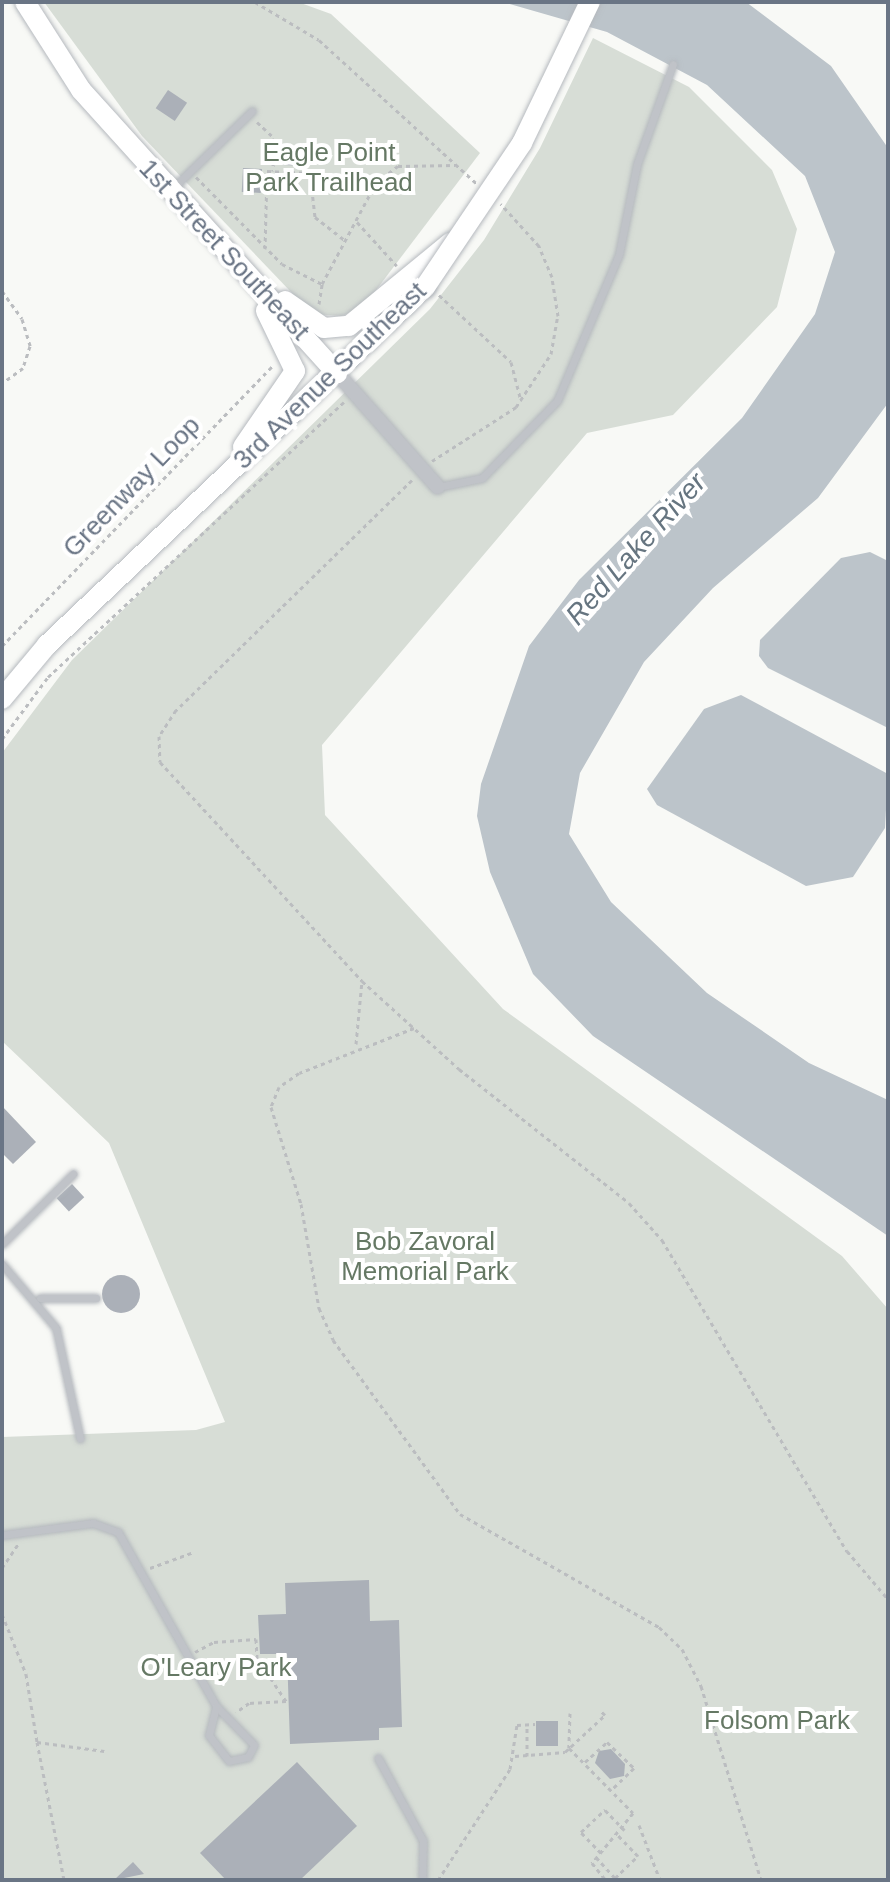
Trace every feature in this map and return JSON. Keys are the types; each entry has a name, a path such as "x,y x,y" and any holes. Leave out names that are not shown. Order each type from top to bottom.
{"street":[{"name":"1st Street Southeast","path":"25,2 81,90 438,487"},
{"name":"3rd Avenue Southeast","path":"2,699 47,645 337,373 472,225 522,143 590,2"},
{"path":"225,252 324,328 358,322 418,281"},
{"path":"201,500 289,388 295,371 281,334 225,252"}],"lane":[{"path":"438,487 482,478 557,401 619,254 637,164 673,64"},
{"path":"170,192 250,113"},
{"path":"2,1244 73,1174"},
{"path":"2,1264 37,1298 56,1328 80,1438"},
{"path":"37,1298 96,1298"},
{"path":"2,1535 26,1536 107,1524 143,1572 216,1706 231,1715 254,1745 238,1760 229,1761 209,1735 216,1706"},
{"path":"378,1758 423,1841 422,1880"}],"path":[{"path":"255,2 319,40 486,192"},
{"path":"250,113 274,138 273,171"},
{"path":"321,310 322,284 376,183 398,166 455,165"},
{"path":"190,171 265,249 322,284"},
{"path":"265,249 267,171 310,173 315,217 345,240"},
{"path":"497,201 539,246 558,316 551,354 521,401 421,471 176,710 159,736 160,762 184,793 362,981 414,1028 629,1203 662,1240 847,1551 888,1599"},
{"path":"357,222 374,246 511,362 521,401"},
{"path":"2,291 22,319 30,346 23,368 2,383"},
{"name":"Greenway Loop","path":"2,646 264,368 279,367"},
{"path":"333,397 343,403"},
{"path":"2,739 48,677 337,402"},
{"path":"356,1046 362,981"},
{"path":"414,1028 356,1046 279,1087 271,1107 333,1340 460,1514 659,1627 682,1649 701,1686 761,1880"},
{"path":"2,1568 26,1536"},
{"path":"143,1572 194,1552"},
{"path":"2,1614 26,1674 64,1880"},
{"path":"189,1656 214,1642 256,1639 257,1658 286,1701 249,1703 231,1715"},
{"path":"515,1756 569,1748 605,1715 600,1710"},
{"path":"569,1748 570,1713"},
{"path":"527,1724 527,1756"},
{"path":"438,1880 515,1756 517,1725 535,1724"},
{"path":"37,1742 104,1751"},
{"path":"585,1762 607,1742 634,1768 612,1789"},
{"path":"569,1748 633,1813 624,1830 592,1863 606,1880"},
{"path":"601,1853 581,1832 605,1810 624,1830"},
{"path":"639,1825 660,1880"},
{"path":"596,1857 615,1878 638,1856 618,1835"}],"green space":[{"name":"Eagle Point Park Trailhead","path":"44,2 298,2 331,14 480,153 364,306 342,316 312,314 142,136"},
{"name":"Bob Zavoral Memorial Park","path":"593,38 689,87 772,170 797,229 777,307 673,415 587,433 322,745 325,815 503,1009 842,1256 888,1309 888,1880 2,1880 2,1437 196,1430 225,1422 109,1143 2,1041 2,753 72,660 430,309 484,240 540,148"}],"water":[{"name":"Red Lake River","path":"503,2 746,2 831,66 888,148 888,403 818,498 713,588 644,662 580,773 569,834 611,902 707,993 809,1063 888,1100 888,1236 593,1036 533,974 490,872 477,816 481,784 529,646 579,580 742,418 815,314 835,252 805,176 707,85 607,32"},
{"path":"870,552 888,561 888,728 768,668 759,656 760,640 841,558"},
{"path":"741,695 888,774 885,828 853,877 806,886 657,805 647,789 704,709"}],"building":[{"path":"168,90 187,103 175,121 156,108"},
{"path":"282,151 306,152 305,166 282,165"},
{"path":"243,168 262,169 261,193 242,192"},
{"path":"2,1106 36,1142 13,1164 2,1153"},
{"path":"72,1184 84,1197 69,1211 57,1198"},
{"path":"121,1275 135,1280 140,1294 135,1308 121,1313 107,1308 102,1294 107,1280"},
{"path":"369,1580 370,1621 399,1620 402,1727 379,1728 379,1740 290,1744 287,1654 260,1654 258,1615 286,1614 285,1583"},
{"path":"536,1721 558,1721 558,1746 536,1746"},
{"path":"611,1749 625,1764 624,1776 610,1779 595,1763 599,1751"},
{"path":"297,1762 357,1826 300,1880 226,1880 200,1853"},
{"path":"133,1862 144,1874 114,1880"}],"park label":[{"name":"O'Leary Park","path":"216,1668"},
{"name":"Folsom Park","path":"777,1721"}]}
